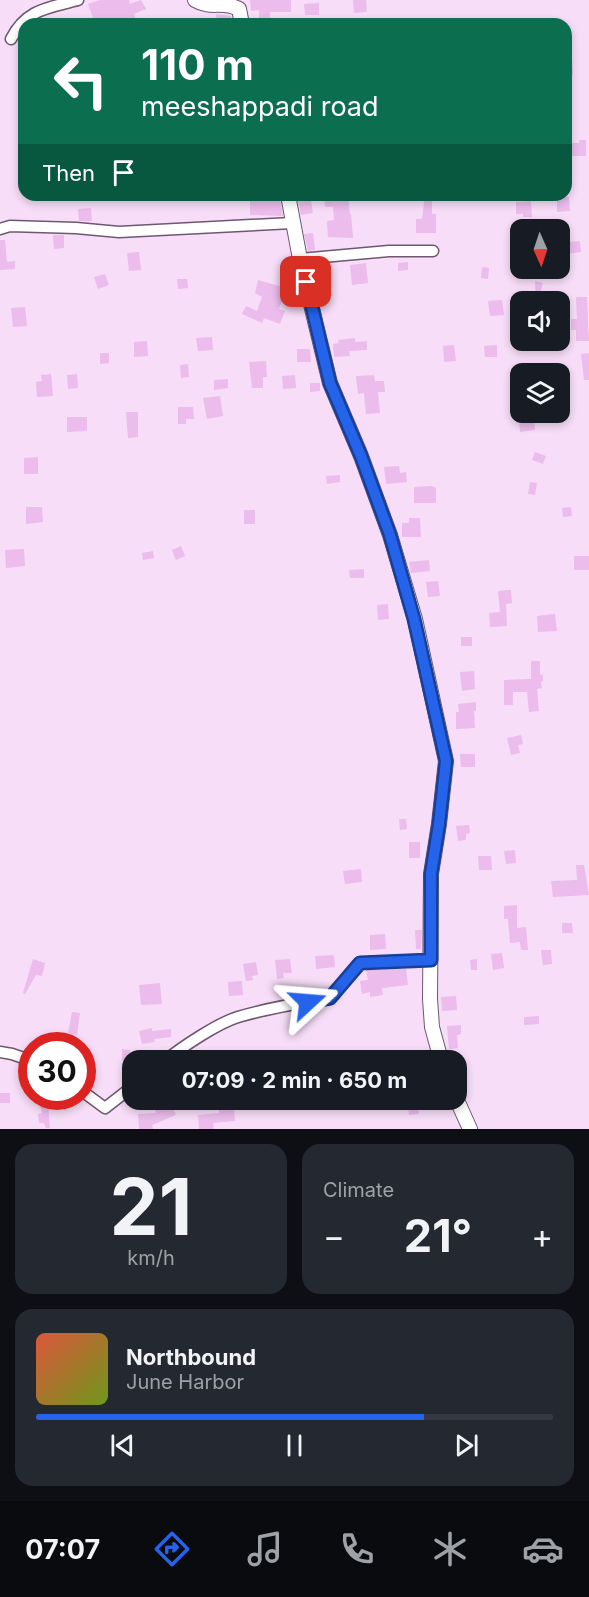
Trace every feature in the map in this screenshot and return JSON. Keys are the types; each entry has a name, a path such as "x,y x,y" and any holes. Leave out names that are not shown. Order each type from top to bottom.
{"street":[{"path":"28,18 42,9 78,0"},
{"path":"195,0 204,5 231,5 239,9 241,18"},
{"path":"11,39 18,24"},
{"path":"289,201 292,224 330,383 365,466 390,535 411,608 446,761 431,874 432,1027 438,1050"},
{"path":"0,229 10,226 118,232 292,224"},
{"path":"300,259 389,251 433,251"},
{"path":"178,1050 236,1018 286,1005 330,998 360,963 431,960"},
{"path":"0,1052 18,1055"},
{"path":"96,1101 105,1108 122,1095"},
{"path":"461,1110 470,1129"}],"building":[{"path":"100,0 129,0 130,4 141,0 146,9 134,14 135,18 93,18 88,4"},
{"path":"250,0 291,0 291,12 270,12 270,18 259,18 259,10 251,11"},
{"path":"353,0 366,0 367,12 354,13"},
{"path":"319,3 319,15 305,15 304,4"},
{"path":"216,14 231,16 232,18 216,18"},
{"path":"579,140 586,140 586,156 572,156 572,143 579,143"},
{"path":"250,201 280,201 283,216 250,215"},
{"path":"298,201 311,201 313,213 301,215"},
{"path":"324,201 349,201 353,238 328,237 327,221 334,220 333,207 325,207"},
{"path":"424,201 432,201 432,214 436,214 436,233 416,233 416,219 422,219"},
{"path":"531,201 532,217 516,214 516,202"},
{"path":"557,201 569,201 570,211 557,212"},
{"path":"91,208 92,221 79,221 78,209"},
{"path":"313,233 315,250 308,251 304,234"},
{"path":"53,235 64,235 64,248 54,249"},
{"path":"0,240 5,240 7,262 15,261 15,269 0,270"},
{"path":"580,241 581,252 570,254 570,242"},
{"path":"139,252 141,270 129,271 127,253"},
{"path":"408,262 408,270 398,271 398,263"},
{"path":"366,263 368,283 352,285 350,265"},
{"path":"482,267 489,268 488,279 481,278"},
{"path":"105,274 109,285 98,289 94,277"},
{"path":"177,279 187,279 188,288 178,289"},
{"path":"258,280 286,288 279,309 285,311 280,324 264,318 262,323 242,314 246,306 257,311 262,297 255,293"},
{"path":"535,281 543,283 541,291 535,291"},
{"path":"576,297 587,297 589,341 576,341 576,330 571,330 571,319 577,319"},
{"path":"502,300 504,315 490,316 488,301"},
{"path":"25,307 27,326 13,327 11,308"},
{"path":"212,337 213,350 198,351 196,338"},
{"path":"355,338 355,342 367,341 367,350 349,351 350,356 334,357 333,344 339,343 338,340"},
{"path":"147,341 148,356 134,357 134,342"},
{"path":"454,345 456,361 444,362 443,346"},
{"path":"497,345 497,357 485,357 484,346"},
{"path":"297,349 310,349 311,362 297,362"},
{"path":"100,353 109,353 109,363 100,364"},
{"path":"589,353 589,380 584,380 581,354"},
{"path":"266,361 267,377 263,377 263,388 252,388 249,362"},
{"path":"188,364 189,377 181,378 180,365"},
{"path":"51,374 53,396 37,397 36,382 42,381 41,375"},
{"path":"77,374 78,388 68,389 67,375"},
{"path":"295,375 296,388 283,389 282,376"},
{"path":"374,375 375,381 384,381 385,392 378,392 380,413 366,414 364,393 358,394 356,376"},
{"path":"228,379 228,388 214,390 214,380"},
{"path":"310,383 320,383 320,391 310,392"},
{"path":"220,396 223,416 207,419 203,398"},
{"path":"178,407 193,407 194,419 186,419 186,424 178,424"},
{"path":"126,412 138,412 138,437 128,438"},
{"path":"67,417 87,417 87,431 67,432"},
{"path":"519,423 534,423 535,430 520,432"},
{"path":"535,452 546,456 543,464 532,460"},
{"path":"38,457 38,474 24,474 24,458"},
{"path":"399,466 400,473 406,472 407,482 386,484 384,467"},
{"path":"340,475 340,482 327,484 326,476"},
{"path":"530,482 537,483 535,495 528,494"},
{"path":"414,487 436,488 436,503 414,503"},
{"path":"26,507 42,507 43,522 26,524"},
{"path":"571,507 572,516 563,517 562,508"},
{"path":"244,510 255,510 255,524 244,524"},
{"path":"409,518 420,518 421,537 402,537 402,523 409,523"},
{"path":"181,546 185,556 176,560 172,550"},
{"path":"24,549 25,566 6,568 5,550"},
{"path":"153,551 154,558 143,560 142,553"},
{"path":"574,556 589,556 589,570 574,570"},
{"path":"429,560 430,571 411,573 409,562"},
{"path":"364,569 364,578 350,578 349,570"},
{"path":"438,581 440,596 428,597 426,582"},
{"path":"511,590 512,603 506,604 507,626 490,627 489,613 500,612 498,591"},
{"path":"388,604 389,619 378,620 377,605"},
{"path":"555,614 557,631 538,632 537,616"},
{"path":"461,637 472,637 472,646 461,646"},
{"path":"531,661 540,661 540,675 543,674 542,688 537,689 539,711 529,712 527,692 513,692 513,705 504,705 504,680 531,679"},
{"path":"474,671 475,689 462,691 460,672"},
{"path":"476,702 475,728 456,729 458,704"},
{"path":"521,735 523,744 518,745 520,753 511,755 507,738"},
{"path":"460,754 475,754 475,767 461,767"},
{"path":"399,819 406,819 407,829 400,830"},
{"path":"469,825 470,833 466,834 466,840 458,841 456,826"},
{"path":"409,842 420,842 420,858 409,858"},
{"path":"515,850 516,863 506,864 504,851"},
{"path":"478,856 491,856 492,870 479,870"},
{"path":"576,865 584,865 589,895 553,897 551,881 577,880"},
{"path":"361,869 362,882 345,884 343,871"},
{"path":"517,905 517,928 526,927 528,950 521,950 520,942 510,943 508,919 504,919 504,906"},
{"path":"562,923 572,923 573,933 562,933"},
{"path":"415,930 422,930 421,949 416,949"},
{"path":"385,934 386,949 370,950 370,935"},
{"path":"541,950 551,950 552,964 543,965"},
{"path":"502,953 504,968 493,970 491,954"},
{"path":"334,955 335,967 316,969 315,956"},
{"path":"33,959 45,963 42,976 36,975 25,994 23,993"},
{"path":"290,959 292,973 283,973 284,978 277,979 275,960"},
{"path":"477,959 477,970 471,970 470,960"},
{"path":"256,962 258,975 252,976 253,980 246,981 243,964"},
{"path":"406,969 408,985 382,988 383,995 370,997 370,992 362,994 360,981 368,980 366,970"},
{"path":"242,981 243,995 229,996 228,982"},
{"path":"160,983 162,1004 141,1005 139,985"},
{"path":"456,996 457,1010 442,1011 441,997"},
{"path":"72,1012 80,1013 77,1032 68,1032"},
{"path":"539,1016 539,1024 524,1025 524,1017"},
{"path":"461,1025 461,1034 457,1035 458,1048 449,1049 447,1026"},
{"path":"152,1028 152,1031 171,1029 171,1037 154,1039 155,1042 142,1044 139,1031"},
{"path":"0,1093 10,1093 10,1103 0,1103"},
{"path":"41,1110 49,1110 50,1128 46,1128 44,1123 39,1123 38,1114 42,1113"},
{"path":"155,1110 174,1110 176,1115 152,1125 153,1129 139,1129 138,1114 156,1113"},
{"path":"219,1110 234,1110 235,1121 213,1123 214,1129 199,1129 198,1115 219,1113"},
{"path":"408,1110 418,1110 419,1114 409,1115"}],"route":[{"path":"306,282 330,383 361,456 390,535 414,619 446,761 431,874 431,960 360,963 330,998 308,1002"}]}
